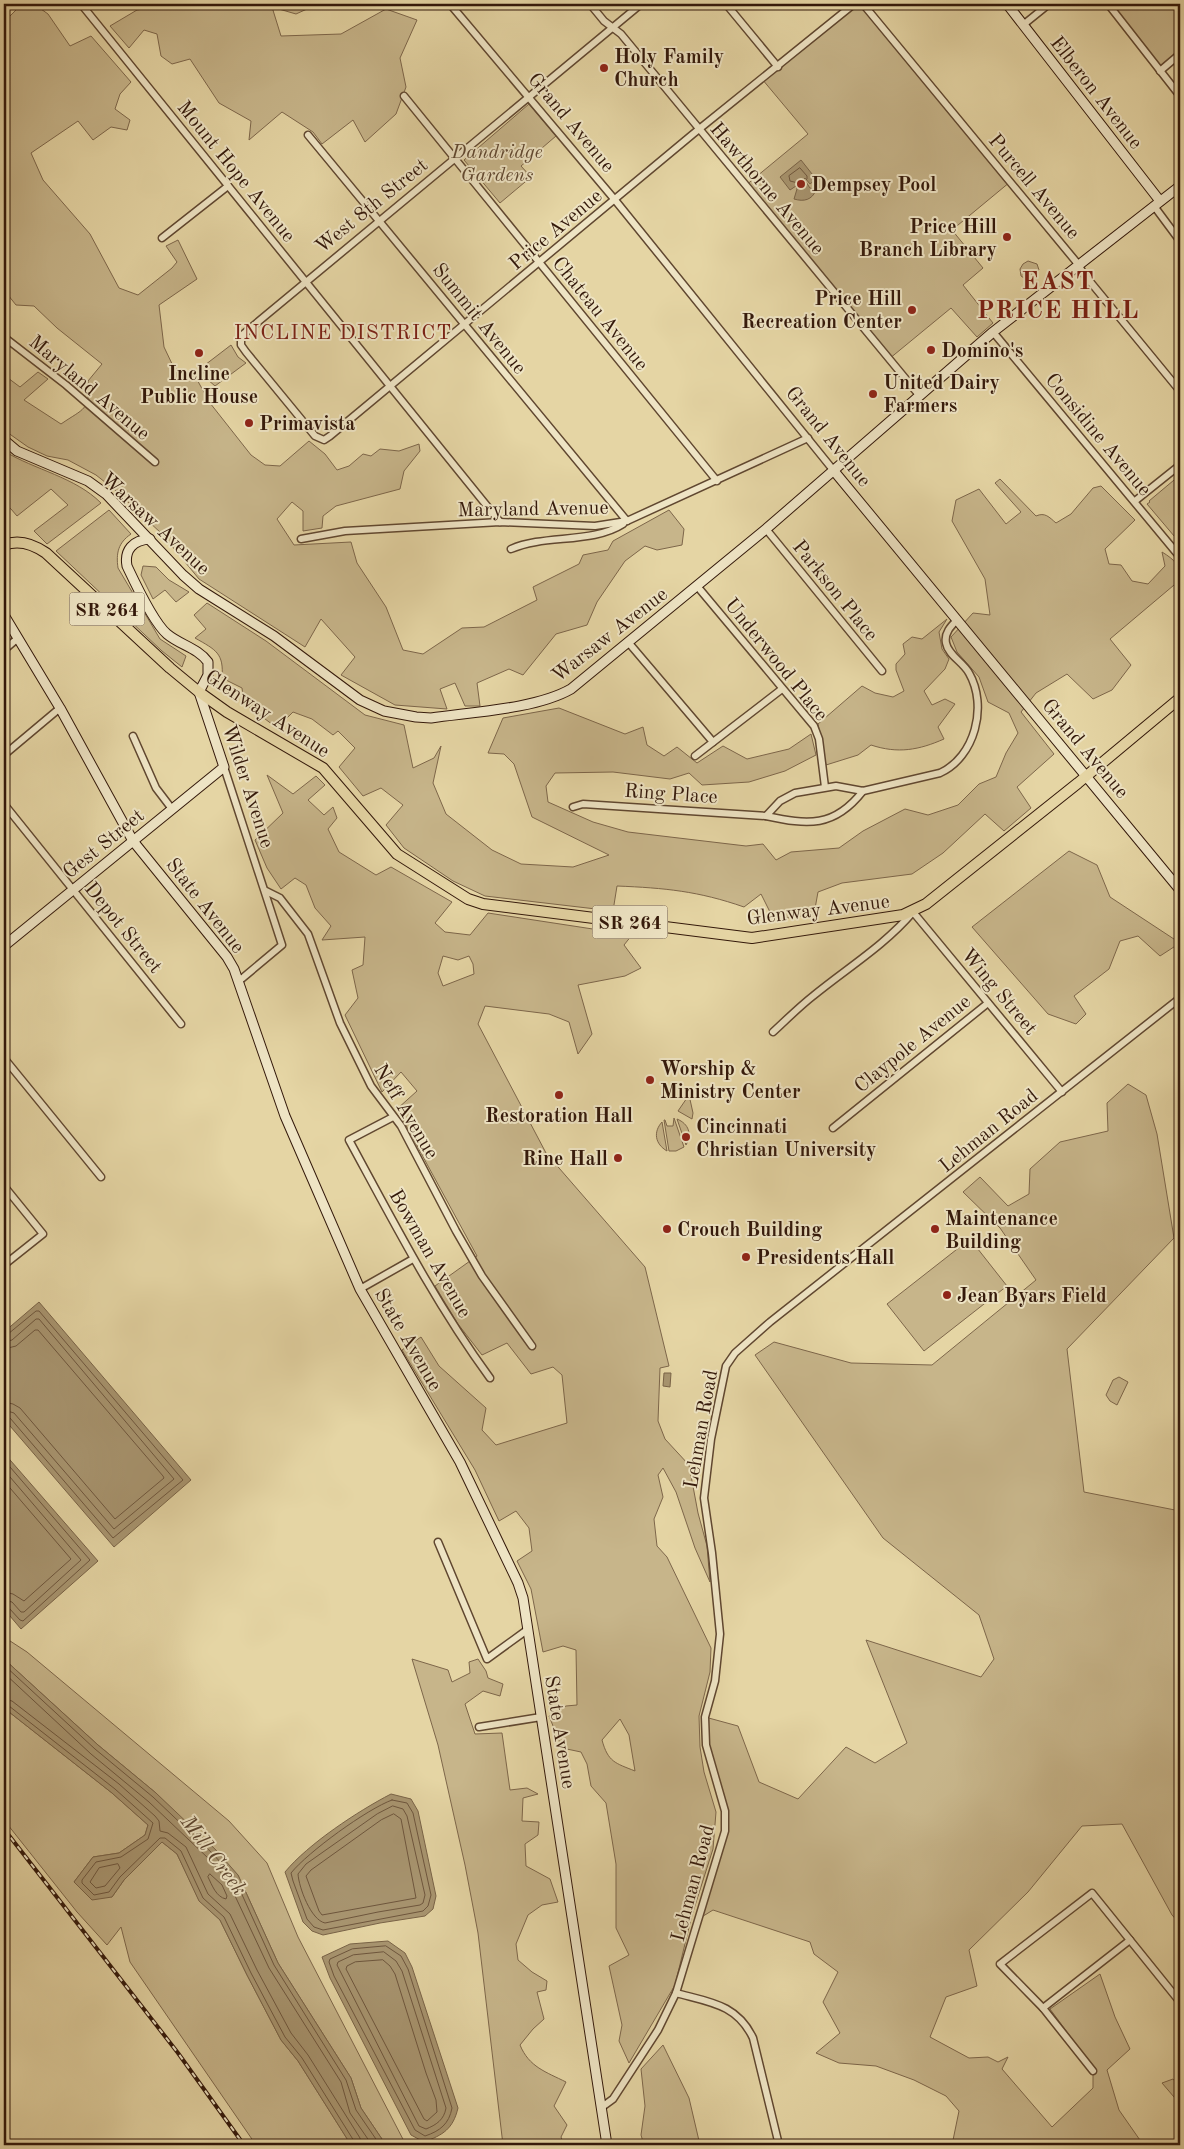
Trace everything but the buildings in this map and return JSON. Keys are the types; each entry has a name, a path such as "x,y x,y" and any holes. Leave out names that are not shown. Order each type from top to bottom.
{"main road":[{"name":"Elberon Avenue","path":"1007,4 1157,204"},
{"name":"Warsaw Avenue","path":"4,440 31,458 88,482 106,494 183,575 200,589 274,636 360,700 384,711 431,718 532,704 556,698 570,689 766,529 993,332 1180,186"},
{"name":"Grand Avenue","path":"834,471 1180,890"},
{"path":"150,539 138,542 129,549 126,559 127,566 160,627 172,638 201,654 208,662 208,675 200,692"},
{"name":"Glenway Avenue","path":"6,544 24,542 36,546 46,553 170,668 200,692 227,712 323,768 397,854 475,902 752,938 896,917 913,912 926,904 1180,698"},
{"name":"State Avenue","path":"4,616 60,708 132,841 227,957 239,981 285,1116 360,1289 460,1462 518,1583 523,1598 607,2145"},
{"name":"Wilder Avenue","path":"200,692 224,767"},
{"name":"Gest Street","path":"4,946 224,767"}],"street":[{"name":"Mount Hope Avenue","path":"81,4 500,522"},
{"name":"Grand Avenue","path":"450,4 527,98 615,200 834,471"},
{"name":"Hawthorne Avenue","path":"590,4 604,21 621,34 919,395"},
{"name":"West 8th Street","path":"324,440 314,436 246,352 240,340 251,327 641,4"},
{"path":"726,4 778,67"},
{"name":"Price Avenue","path":"324,440 854,4"},
{"name":"Purcell Avenue","path":"863,4 1078,264 1083,273 1180,392"},
{"path":"1023,25 1048,4"},
{"path":"1108,4 1180,96"},
{"path":"1160,70 1180,54"},
{"name":"Chateau Avenue","path":"404,96 717,480"},
{"name":"Summit Avenue","path":"308,135 627,521"},
{"path":"162,238 228,186"},
{"path":"1157,204 1180,241"},
{"name":"Considine Avenue","path":"993,332 1180,557"},
{"name":"Maryland Avenue","path":"4,336 155,462"},
{"name":"Maryland Avenue","path":"301,539 345,531 500,522 595,526 627,521 808,438"},
{"path":"1135,501 1180,465"},
{"path":"511,549 529,542 608,532 627,521"},
{"name":"Parkson Place","path":"766,529 882,671"},
{"name":"Underwood Place","path":"697,586 814,726 818,733 825,787"},
{"path":"766,816 780,801 789,796 825,787 846,787 863,791 940,773 957,763 968,748 976,723 975,690 968,672 951,654 946,644 948,630 957,620"},
{"path":"4,650 18,638"},
{"path":"628,642 713,742"},
{"path":"695,756 782,689"},
{"path":"4,755 60,708"},
{"path":"133,736 156,788 172,809"},
{"name":"Wilder Avenue","path":"224,767 266,891 282,945 239,981"},
{"name":"Ring Place","path":"573,807 583,804 766,816 796,822 816,822 841,812 863,791"},
{"name":"Depot Street","path":"4,804 181,1024"},
{"name":"Neff Avenue","path":"266,891 280,898 308,934 340,1023 371,1086 401,1126 456,1232 482,1276 532,1346"},
{"path":"773,1032 812,996 850,969 897,931 913,912"},
{"name":"Wing Street","path":"913,912 1062,1092"},
{"name":"Lehman Road","path":"602,2106 613,2099 658,2030 676,1993 726,1831 725,1811 706,1745 705,1717 715,1681 720,1634 712,1553 704,1498 711,1440 726,1366 735,1353 770,1322 1180,998"},
{"name":"Claypole Avenue","path":"833,1128 988,1003"},
{"path":"4,1058 101,1177"},
{"name":"Bowman Avenue","path":"393,1117 349,1140 413,1259 455,1330 490,1378"},
{"path":"4,1186 44,1234 4,1265"},
{"path":"360,1289 413,1259"},
{"path":"438,1542 487,1659 527,1630"},
{"path":"479,1726 541,1717"},
{"path":"1093,2070 1043,2008 1000,1964 1092,1893 1180,2002"},
{"path":"1043,2008 1130,1940"},
{"path":"676,1993 727,2008 735,2013 748,2028 779,2145"}],"green space":[{"path":"22,4 34,4 48,14 70,46 91,36 131,82 120,94 115,109 130,120 127,130 111,127 93,140 78,121 31,153 43,180 90,234 119,288 138,295 172,268 177,262 166,246 178,240 197,279 159,305 164,347 174,368 195,376 210,403 251,455 265,465 280,466 309,441 325,454 337,470 349,466 363,454 371,456 380,449 399,451 419,444 420,451 404,471 400,489 336,506 323,516 322,528 303,531 303,511 292,502 277,519 294,545 351,542 357,563 386,607 403,650 423,654 462,628 484,627 537,600 533,587 579,564 583,555 608,550 613,541 669,510 684,529 682,545 657,550 645,546 625,561 597,602 587,625 556,634 523,675 509,669 477,683 480,706 465,706 455,683 440,689 447,709 395,705 341,675 355,657 321,619 305,647 199,579 162,534 96,475 68,460 47,456 28,447 4,430 4,375 20,387 38,372 48,379 24,400 61,424 84,408 88,398 88,381 102,364 57,328 34,306 16,305 4,290 4,22"},
{"path":"175,4 318,4 296,14 272,7 281,36 341,34 386,9 417,20 400,58 406,87 396,114 365,142 353,120 322,144 313,132 282,112 249,140 251,121 219,103 190,59 172,64 161,56 157,34 144,30 129,48 110,26 137,10"},
{"name":"Price Hill Recreation Center","path":"854,4 863,4 1010,182 952,230 983,268 963,285 993,323 977,337 951,308 889,359 745,186 808,134 762,79"},
{"path":"1108,4 1180,4 1180,54 1160,71"},
{"name":"Dandridge Gardens","path":"529,104 556,136 521,166 531,177 500,203 464,160"},
{"path":"1028,261 1037,264 1039,270 1033,272 1027,280 1021,276 1020,269"},
{"path":"231,345 238,357 246,363 215,386 207,379 201,368"},
{"path":"4,451 67,480 91,494 101,503 47,544 34,531 68,505 51,489 17,516 4,504"},
{"path":"1180,475 1180,543 1147,504"},
{"path":"1000,479 1036,516 1044,515 1056,523 1071,514 1093,488 1101,486 1135,520 1105,549 1109,564 1121,565 1132,581 1148,584 1165,566 1162,552 1176,563 1180,580 1110,639 1131,665 1112,690 1093,699 1067,674 1036,693 1021,712 1054,754 1017,787 1031,808 1004,831 985,814 943,853 912,874 842,883 818,892 814,914 774,920 761,894 744,907 711,897 666,889 617,886 613,911 485,896 453,881 404,848 386,825 403,805 381,788 363,796 339,767 355,748 338,731 333,735 312,719 293,712 277,728 244,703 242,688 222,678 222,663 217,653 195,638 206,629 194,615 207,603 266,641 365,715 404,725 413,768 434,758 441,746 433,783 446,814 492,850 521,864 573,867 609,855 532,817 514,764 504,754 488,753 503,718 559,708 625,734 643,727 647,745 664,756 677,747 697,763 723,746 747,759 789,749 811,734 816,755 785,771 749,782 702,785 689,773 670,779 613,772 555,773 546,786 548,802 593,822 628,832 746,846 763,844 776,860 791,852 839,848 863,831 905,809 928,815 958,805 979,784 996,777 1006,753 1018,733 1009,713 988,702 979,677 957,652 951,637 973,613 990,615 985,579 952,521 956,500 979,489 1006,524 1021,512 995,483"},
{"path":"109,510 131,534 123,541 119,549 117,558 118,568 160,639 186,656 182,667 162,651 56,551"},
{"path":"143,566 156,567 169,580 189,592 176,602 165,590 153,599 141,575"},
{"path":"947,619 939,632 942,649 949,659 945,669 924,691 932,705 945,699 955,704 938,727 944,739 908,750 881,748 871,745 858,755 826,765 818,724 862,686 875,693 893,697 904,691 896,670 896,664 905,654 903,644 912,637 922,639"},
{"path":"267,775 293,794 316,776 325,785 308,800 324,815 333,807 337,818 328,829 339,852 376,875 391,867 452,902 435,923 445,932 470,935 488,913 632,935 624,945 641,968 625,976 578,985 592,1034 578,1054 569,1022 549,1014 485,1006 478,1024 546,1153 645,1267 669,1366 660,1368 658,1421 665,1439 689,1465 698,1513 707,1546 710,1582 695,1548 676,1492 663,1468 658,1475 663,1497 654,1519 657,1546 667,1557 711,1648 710,1672 699,1716 700,1747 704,1772 716,1812 713,1849 692,1915 675,1985 629,2063 619,2041 622,2025 609,1966 629,1955 616,1928 616,1864 606,1803 591,1786 587,1764 581,1752 562,1748 549,1716 566,1706 577,1705 576,1650 563,1646 543,1652 531,1589 517,1561 532,1551 529,1528 516,1511 499,1521 475,1470 402,1350 421,1337 439,1366 486,1408 482,1430 496,1445 567,1423 562,1375 553,1367 531,1374 507,1343 482,1355 458,1324 435,1286 477,1256 397,1109 417,1091 401,1072 382,1092 345,1015 358,998 352,970 363,965 365,937 322,940 331,926 315,908 306,885 295,878 281,889 267,868 255,840 283,813","holes":["443,956 458,960 469,956 473,964 474,974 443,986 438,973","620,1719 629,1735 635,1771 613,1761 604,1747 602,1740"]},
{"path":"1069,851 1097,865 1110,897 1180,943 1160,956 1138,936 1120,941 1109,969 1074,996 1086,1014 1076,1024 1048,1014 972,927"},
{"path":"1128,1084 1146,1095 1157,1134 1174,1238 1067,1349 1084,1492 1180,1511 1180,1924 1172,1915 1122,1824 1082,1826 1028,1892 969,1950 977,1986 946,1997 930,2037 969,2058 988,2057 998,2062 1008,2057 1002,2069 1052,2127 1093,2088 1093,2067 1050,2009 1100,1974 1115,2017 1130,2049 1107,2070 1119,2110 1142,2143 1146,2145 952,2145 959,2111 946,2096 914,2080 876,2066 839,2063 816,2053 840,2033 823,2002 838,1972 814,1954 810,1942 713,1910 700,1918 726,1821 713,1769 705,1717 738,1726 759,1782 798,1799 846,1747 875,1763 907,1743 866,1640 981,1677 994,1659 979,1615 883,1538 755,1355 774,1342 851,1363 932,1365 1036,1280 1000,1228 963,1192 980,1177 1008,1206 1029,1194 1030,1169 1060,1142 1108,1131 1107,1103"},
{"path":"689,1095 693,1113 692,1119 678,1111"},
{"path":"674,1118 684,1147 676,1151 669,1151 664,1120 667,1126 673,1126"},
{"path":"677,1119 687,1127 689,1137 686,1145"},
{"path":"662,1122 667,1151 660,1145 656,1134"},
{"name":"Jean Byars Field","path":"970,1239 1007,1286 924,1351 887,1304"},
{"path":"1119,1377 1128,1382 1117,1405 1110,1401 1106,1395 1113,1380"},
{"path":"4,1637 27,1652 229,1821 267,1863 298,1937 406,2145 386,2145 361,2108 351,2078 278,1963 238,1875 156,1793 98,1745 4,1659"},
{"path":"412,1659 448,1670 452,1682 470,1673 469,1662 478,1659 488,1678 503,1684 500,1696 483,1691 465,1704 475,1734 502,1733 510,1790 527,1788 538,1794 523,1798 522,1821 539,1822 538,1835 525,1844 526,1866 550,1879 558,1902 542,1905 528,1915 516,1944 518,1960 532,1972 547,1981 546,1990 537,1992 544,2019 520,2045 533,2064 566,2082 554,2106 567,2125 561,2137 564,2145 503,2145 478,1933 438,1745"},
{"path":"4,1708 112,1793 148,1825 145,1835 119,1853 93,1857 74,1882 112,1897 124,1880 162,1842 177,1854 199,1900 220,1920 281,2040 298,2061 351,2145 256,2145 130,1962 121,1927 107,1945 77,1912 4,1820"},
{"path":"663,2045 689,2098 700,2145 644,2145 641,2135 645,2106 641,2069"},
{"path":"1173,2079 1180,2087 1180,2104 1162,2083"}],"water":[{"path":"801,160 816,179 810,184 804,179 810,188 816,190 810,198 801,200 794,199 796,186 790,190 780,177"},
{"path":"39,1302 191,1480 114,1547 4,1419 4,1332"},
{"path":"664,1373 671,1373 670,1387 663,1386"},
{"path":"4,1453 98,1561 21,1629 4,1609"},
{"name":"Mill Creek","path":"4,1659 98,1745 156,1793 216,1850 238,1875 278,1963 351,2078 361,2108 386,2145 351,2145 298,2061 281,2040 220,1920 199,1901 177,1854 162,1842 124,1880 112,1897 92,1900 74,1882 93,1857 119,1853 145,1835 148,1825 112,1793 4,1708"},
{"path":"391,1794 411,1799 418,1811 436,1896 433,1909 425,1916 323,1935 312,1931 303,1922 285,1872 320,1839 364,1809"},
{"path":"388,1941 405,1953 412,1967 458,2108 450,2126 442,2134 424,2142 411,2135 330,1978 322,1957 350,1944"}],"railway":[{"path":"4,1829 178,2053 244,2145"}],"place":[{"name":"Holy Family Church","path":"604,68"},
{"name":"Dempsey Pool","path":"801,184"},
{"name":"Price Hill Branch Library","path":"1007,237"},
{"name":"Price Hill Recreation Center","path":"912,310"},
{"name":"Domino's","path":"931,350"},
{"name":"Incline Public House","path":"199,353"},
{"name":"United Dairy Farmers","path":"873,394"},
{"name":"Primavista","path":"249,423"},
{"name":"Worship & Ministry Center","path":"650,1080"},
{"name":"Restoration Hall","path":"559,1095"},
{"name":"Cincinnati Christian University","path":"686,1137"},
{"name":"Rine Hall","path":"618,1158"},
{"name":"Crouch Building","path":"667,1229"},
{"name":"Maintenance Building","path":"935,1229"},
{"name":"Presidents Hall","path":"746,1257"},
{"name":"Jean Byars Field","path":"947,1295"}],"district":[{"name":"EAST PRICE HILL","path":"1058,294"},
{"name":"INCLINE DISTRICT","path":"343,332"}]}
